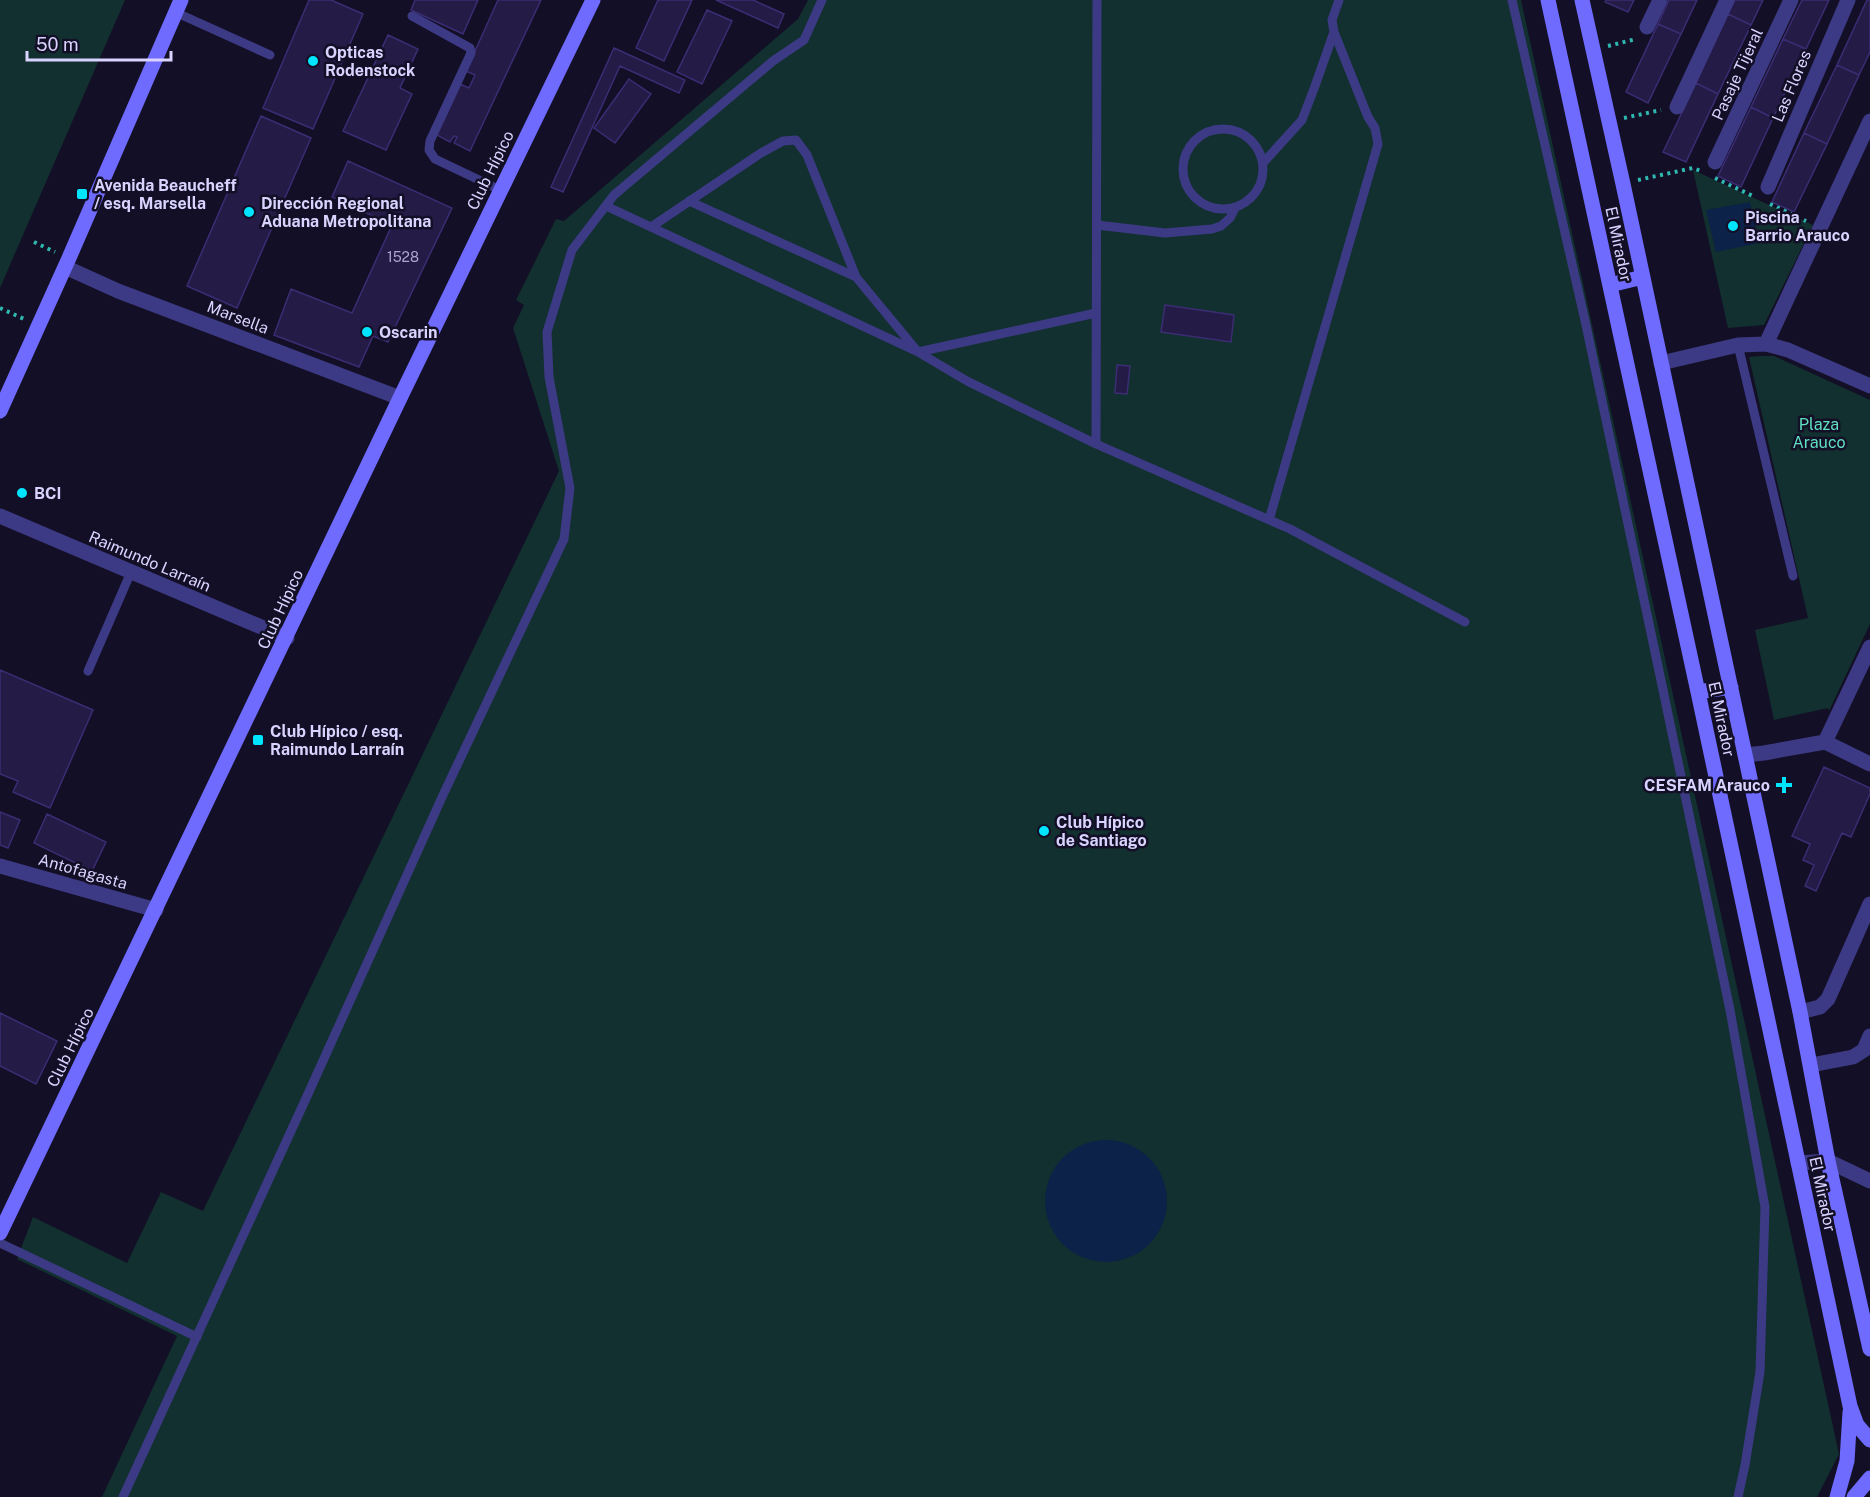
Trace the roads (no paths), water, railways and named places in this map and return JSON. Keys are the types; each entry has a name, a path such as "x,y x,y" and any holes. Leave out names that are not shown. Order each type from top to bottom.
{"main road":[{"name":"Club Hípico","path":"0,1233 500,190 594,0"},
{"name":"El Mirador","path":"1548,0 1850,1406 1857,1425 1870,1440"},
{"name":"El Mirador","path":"1582,0 1731,687 1811,1065 1828,1161 1870,1349"},
{"path":"0,411 178,6"},
{"path":"1610,285 1643,277"},
{"path":"1698,692 1731,687"},
{"path":"1838,1497 1847,1461 1850,1406"},
{"path":"1854,1497 1870,1478"}],"street":[{"path":"1647,27 1660,0"},
{"path":"1677,107 1727,0"},
{"name":"Pasaje Tijeral","path":"1715,162 1791,0"},
{"name":"Las Flores","path":"1768,186 1848,0"},
{"path":"1766,344 1870,121"},
{"name":"Marsella","path":"67,263 118,291 400,399"},
{"path":"1661,363 1738,345 1766,344 1788,350 1870,386"},
{"name":"Raimundo Larraín","path":"0,516 287,638"},
{"path":"1825,742 1870,647"},
{"path":"1745,755 1825,742 1870,764"},
{"name":"Antofagasta","path":"0,866 156,910"},
{"path":"1800,1012 1820,1007 1828,999 1870,904"},
{"path":"1811,1065 1853,1058 1864,1050 1870,1036"},
{"path":"1798,1163 1828,1161 1870,1181"}],"lane":[{"path":"123,1497 443,795 564,539 570,488 549,377 547,332 572,250 614,195 773,61 804,39 822,0"},
{"path":"1096,444 1097,0"},
{"path":"1269,520 1378,144 1375,128 1368,117 1334,32 1332,20 1339,0"},
{"path":"1512,0 1586,325 1659,670 1730,1010 1765,1207 1760,1372 1745,1465 1737,1497"},
{"path":"178,6 270,55"},
{"path":"412,16 470,48 471,53 430,141 431,154 435,159 467,176 500,190"},
{"path":"1263,163 1302,120 1316,87 1334,32"},
{"path":"1221,129 1231,130 1249,138 1255,145 1263,163 1262,182 1257,191 1244,204 1235,208 1215,209 1198,201 1191,194 1183,176 1185,157 1189,148 1203,134 1221,129"},
{"path":"651,227 761,153 783,141 796,140 807,155 856,277 918,352"},
{"path":"689,201 856,277"},
{"path":"606,206 918,352 967,381 1096,444 1290,529 1465,622"},
{"path":"1097,225 1165,233 1212,230 1230,218 1235,208"},
{"path":"918,352 1096,313"},
{"path":"1738,345 1793,576"},
{"path":"88,671 131,572"},
{"path":"0,1243 197,1336"}],"water":[{"name":"Piscina Barrio Arauco","path":"1750,202 1759,243 1716,252 1706,210"},
{"path":"1106,1140 1129,1144 1149,1158 1163,1178 1167,1201 1163,1224 1149,1244 1129,1258 1106,1262 1083,1258 1063,1244 1049,1224 1045,1201 1049,1178 1063,1158 1083,1144"}],"place":[{"name":"Opticas Rodenstock","path":"313,61"},
{"name":"Avenida Beaucheff / esq. Marsella","path":"82,194"},
{"name":"Dirección Regional Aduana Metropolitana","path":"249,212"},
{"name":"Piscina Barrio Arauco","path":"1733,226"},
{"name":"Oscarin","path":"367,332"},
{"name":"BCI","path":"22,493"},
{"name":"Club Hípico / esq. Raimundo Larraín","path":"258,740"},
{"name":"CESFAM Arauco","path":"1784,785"},
{"name":"Club Hípico de Santiago","path":"1044,831"}],"park label":[{"name":"Plaza Arauco","path":"1819,433"}]}
